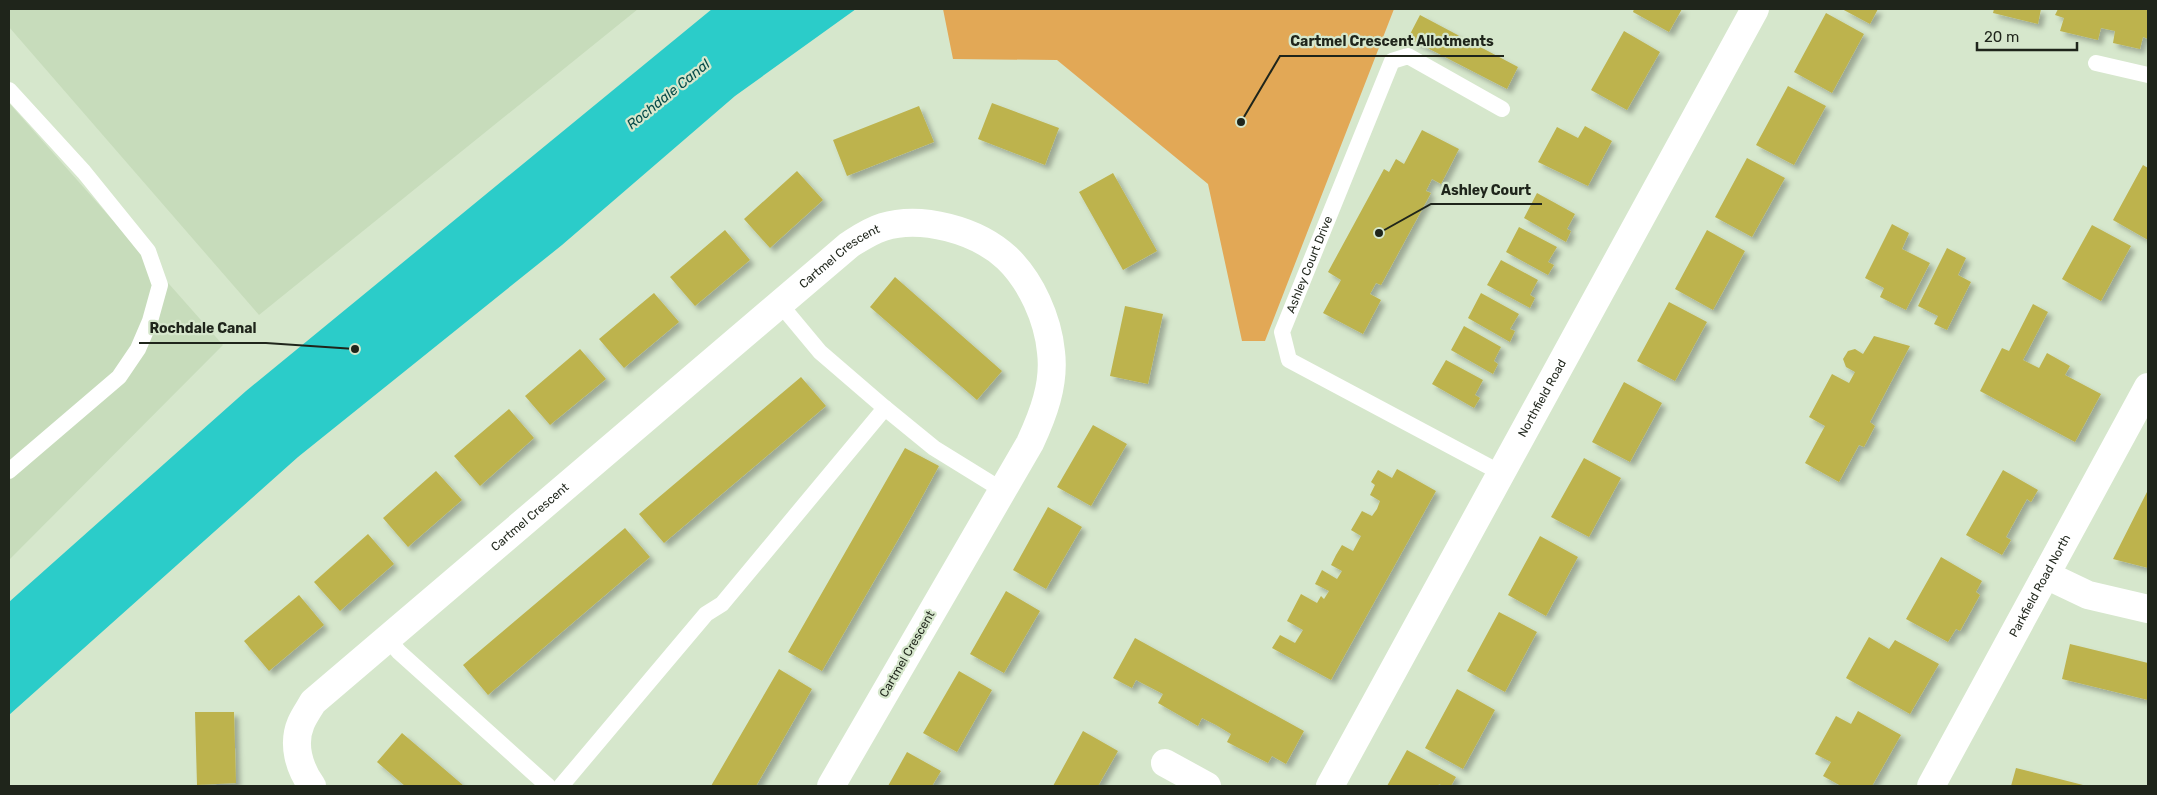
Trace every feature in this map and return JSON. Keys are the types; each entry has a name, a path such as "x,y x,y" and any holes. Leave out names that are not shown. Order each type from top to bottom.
{"street":[{"name":"Northfield Road","path":"1330,786 1755,9"},
{"name":"Cartmel Crescent","path":"312,786 302,772 296,747 300,723 313,702 849,245 872,231 902,223 924,223 963,232 982,241 1006,257 1024,278 1037,302 1046,326 1051,352 1050,384 1043,415 1030,443 831,786"},
{"name":"Parkfield Road North","path":"1931,786 2148,387"},
{"path":"2046,575 2088,595 2148,609"},
{"path":"1165,763 1208,786"}],"lane":[{"name":"Ashley Court Drive","path":"1501,474 1289,360 1282,332 1392,62 1408,56 1502,109"},
{"path":"2096,63 2148,76"},
{"path":"9,90 84,172 148,251 160,285 150,320 138,349 119,377 9,471"},
{"path":"780,304 820,352 885,408 934,448 1002,490"},
{"path":"561,786 706,614 722,604 885,408"},
{"path":"388,639 398,652 548,786"}],"shaded area":[{"path":"9,9 638,9 259,315 9,27"},
{"path":"943,9 1394,9 1265,341 1242,341 1208,184 1057,60 953,59"},
{"path":"9,103 223,345 9,560"}],"water":[{"path":"712,9 856,9 735,96 562,245 298,457 9,715 9,602 246,391"}],"building":[{"path":"1634,9 1682,9 1669,32 1633,12"},
{"path":"1842,9 1878,9 1870,24"},
{"path":"1994,9 2041,9 2038,24 1993,13"},
{"path":"2058,9 2148,9 2148,39 2143,37 2140,49 2113,43 2115,31 2101,28 2098,40 2060,31 2064,18 2055,15"},
{"path":"1826,13 1864,34 1832,93 1794,72"},
{"path":"1420,15 1518,67 1507,89 1408,38"},
{"path":"1624,31 1660,52 1627,110 1591,90"},
{"path":"1788,86 1826,106 1794,165 1756,145"},
{"path":"992,103 1059,128 1045,165 978,139"},
{"path":"919,106 934,142 847,176 833,140"},
{"path":"1585,126 1612,141 1588,186 1538,162 1557,127 1578,138"},
{"path":"1422,130 1459,149 1441,184 1432,179 1426,191 1431,193 1381,285 1376,283 1370,294 1381,300 1363,334 1323,313 1341,280 1328,272 1384,169 1389,172 1396,159 1404,164"},
{"path":"1747,158 1785,178 1752,237 1715,217"},
{"path":"2143,165 2148,168 2148,240 2113,220"},
{"path":"797,171 823,200 770,248 744,219"},
{"path":"1113,173 1157,251 1123,270 1079,192"},
{"path":"1537,193 1575,214 1567,229 1571,231 1566,242 1524,218"},
{"path":"1892,224 1909,233 1902,249 1930,263 1906,310 1880,297 1884,288 1865,278"},
{"path":"2092,225 2131,246 2101,301 2062,279"},
{"path":"1519,227 1557,247 1548,262 1554,265 1548,275 1506,252"},
{"path":"725,230 750,260 695,306 670,277"},
{"path":"1707,230 1745,251 1713,310 1675,289"},
{"path":"1947,248 1966,258 1958,275 1971,282 1947,330 1934,324 1938,316 1918,306"},
{"path":"1501,260 1538,280 1530,295 1535,298 1530,308 1487,285"},
{"path":"895,277 1002,371 977,400 870,307"},
{"path":"654,293 679,322 624,368 599,339"},
{"path":"1481,293 1519,314 1510,329 1515,331 1510,342 1468,318"},
{"path":"1669,302 1707,322 1675,381 1637,361"},
{"path":"2033,304 2048,312 2023,360 2039,368 2047,353 2070,366 2065,375 2101,394 2075,442 1980,391 2002,348 2009,351"},
{"path":"1125,306 1163,314 1148,384 1110,376"},
{"path":"1464,326 1501,347 1494,361 1498,364 1493,374 1451,350"},
{"path":"1874,336 1910,346 1870,422 1875,426 1864,447 1859,445 1839,482 1805,463 1825,426 1809,417 1832,374 1849,383 1855,372 1846,367 1843,359 1848,351 1855,349 1863,354"},
{"path":"580,349 606,379 550,425 525,396"},
{"path":"1446,360 1483,380 1475,395 1480,398 1474,408 1432,384"},
{"path":"801,377 826,406 664,543 639,514"},
{"path":"1624,382 1662,403 1630,462 1592,442"},
{"path":"509,409 534,438 480,486 454,456"},
{"path":"1093,425 1127,444 1091,506 1057,487"},
{"path":"905,448 939,466 822,671 788,652"},
{"path":"1584,458 1621,478 1589,537 1551,517"},
{"path":"1397,469 1436,491 1331,680 1272,648 1280,635 1295,643 1303,630 1287,621 1301,594 1317,603 1321,596 1324,599 1329,591 1315,584 1322,570 1337,579 1342,571 1331,565 1336,555 1342,545 1353,551 1361,536 1351,530 1362,511 1372,516 1377,509 1380,501 1370,495 1375,485 1371,482 1378,470 1392,478"},
{"path":"2003,470 2038,490 2031,502 2027,499 2006,537 2011,540 2002,555 1966,535"},
{"path":"436,471 462,500 408,547 383,518"},
{"path":"2148,490 2148,568 2113,559"},
{"path":"1048,507 1082,527 1046,589 1013,570"},
{"path":"625,528 650,557 488,695 463,665"},
{"path":"368,534 394,564 340,611 314,582"},
{"path":"1540,536 1578,557 1546,616 1508,595"},
{"path":"1941,557 1982,581 1976,592 1980,595 1960,631 1956,629 1948,642 1906,619"},
{"path":"1006,591 1040,611 1004,673 970,654"},
{"path":"299,595 324,625 269,671 244,641"},
{"path":"1499,612 1537,632 1505,692 1467,671"},
{"path":"1869,637 1889,649 1895,640 1939,664 1910,714 1846,678"},
{"path":"1135,638 1304,731 1286,764 1272,756 1268,763 1227,742 1231,734 1202,718 1198,726 1158,703 1163,694 1136,680 1132,688 1113,678"},
{"path":"2070,644 2148,663 2148,700 2062,679"},
{"path":"779,669 812,689 777,750 756,786 711,786"},
{"path":"959,671 992,690 957,752 923,733"},
{"path":"1457,689 1495,710 1463,769 1425,748"},
{"path":"1858,711 1901,735 1872,786 1841,786 1823,776 1831,762 1815,754 1836,716 1851,724"},
{"path":"195,712 234,712 236,783 197,785"},
{"path":"1083,731 1118,751 1098,786 1053,786"},
{"path":"402,733 464,786 405,786 377,762"},
{"path":"1407,750 1456,777 1451,786 1439,784 1438,786 1387,786"},
{"path":"907,752 941,771 932,786 888,786"},
{"path":"2016,768 2087,786 2011,786"}],"place":[{"name":"Cartmel Crescent Allotments","path":"1241,122"},
{"name":"Ashley Court","path":"1379,233"},
{"name":"Rochdale Canal","path":"355,349"}]}
